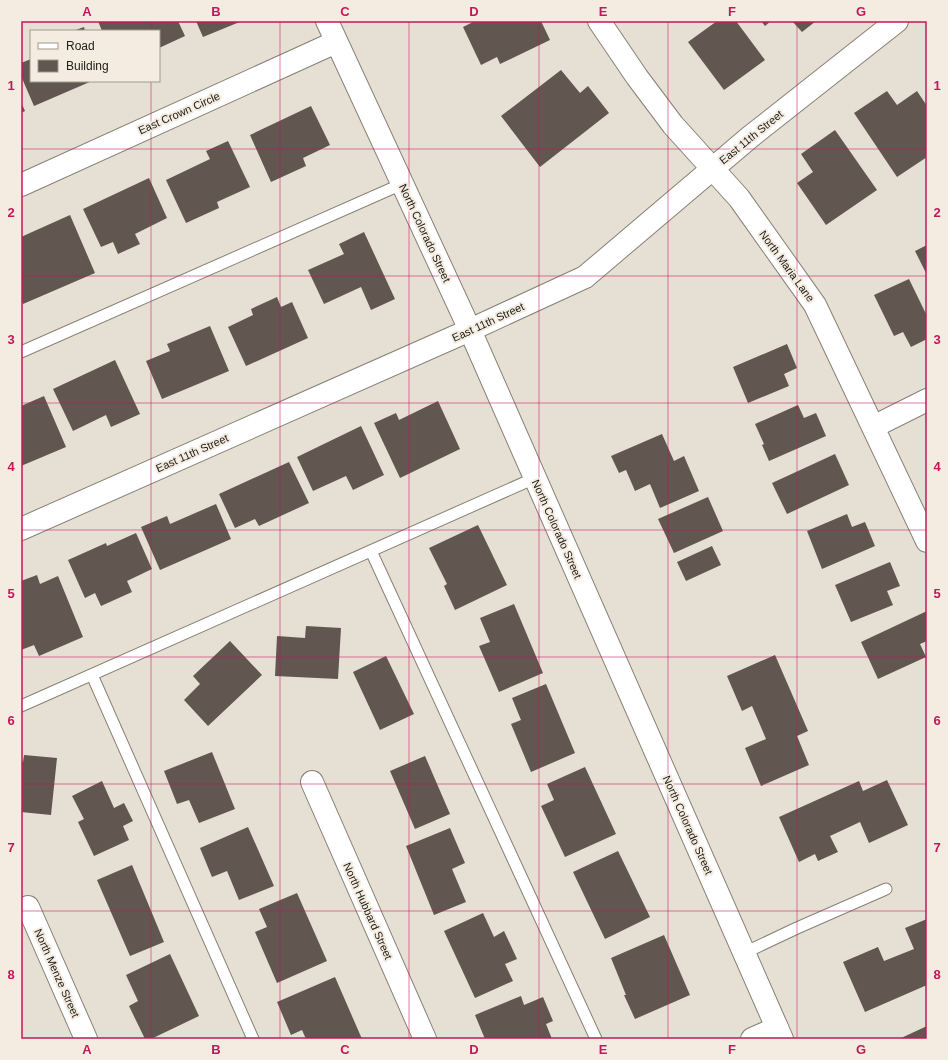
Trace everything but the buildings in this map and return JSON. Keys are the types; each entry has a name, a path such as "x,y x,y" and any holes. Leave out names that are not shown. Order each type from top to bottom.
{"street":[{"name":"North Colorado Street","path":"327,21 470,330 779,1034"},
{"name":"North Maria Lane","path":"599,21 672,125 739,198 815,305 927,541"},
{"name":"East 11th Street","path":"21,529 586,277 750,137 897,21"},
{"name":"East Crown Circle","path":"21,185 336,42"},
{"path":"873,427 927,400"},
{"name":"North Hubbard Street","path":"312,782 425,1039"},
{"name":"North Menze Street","path":"28,907 86,1039"},
{"path":"752,1039 779,1034"}],"lane":[{"path":"21,352 402,184"},
{"path":"21,706 535,478"},
{"path":"371,551 596,1039"},
{"path":"92,674 254,1039"},
{"path":"744,953 886,889"}]}
